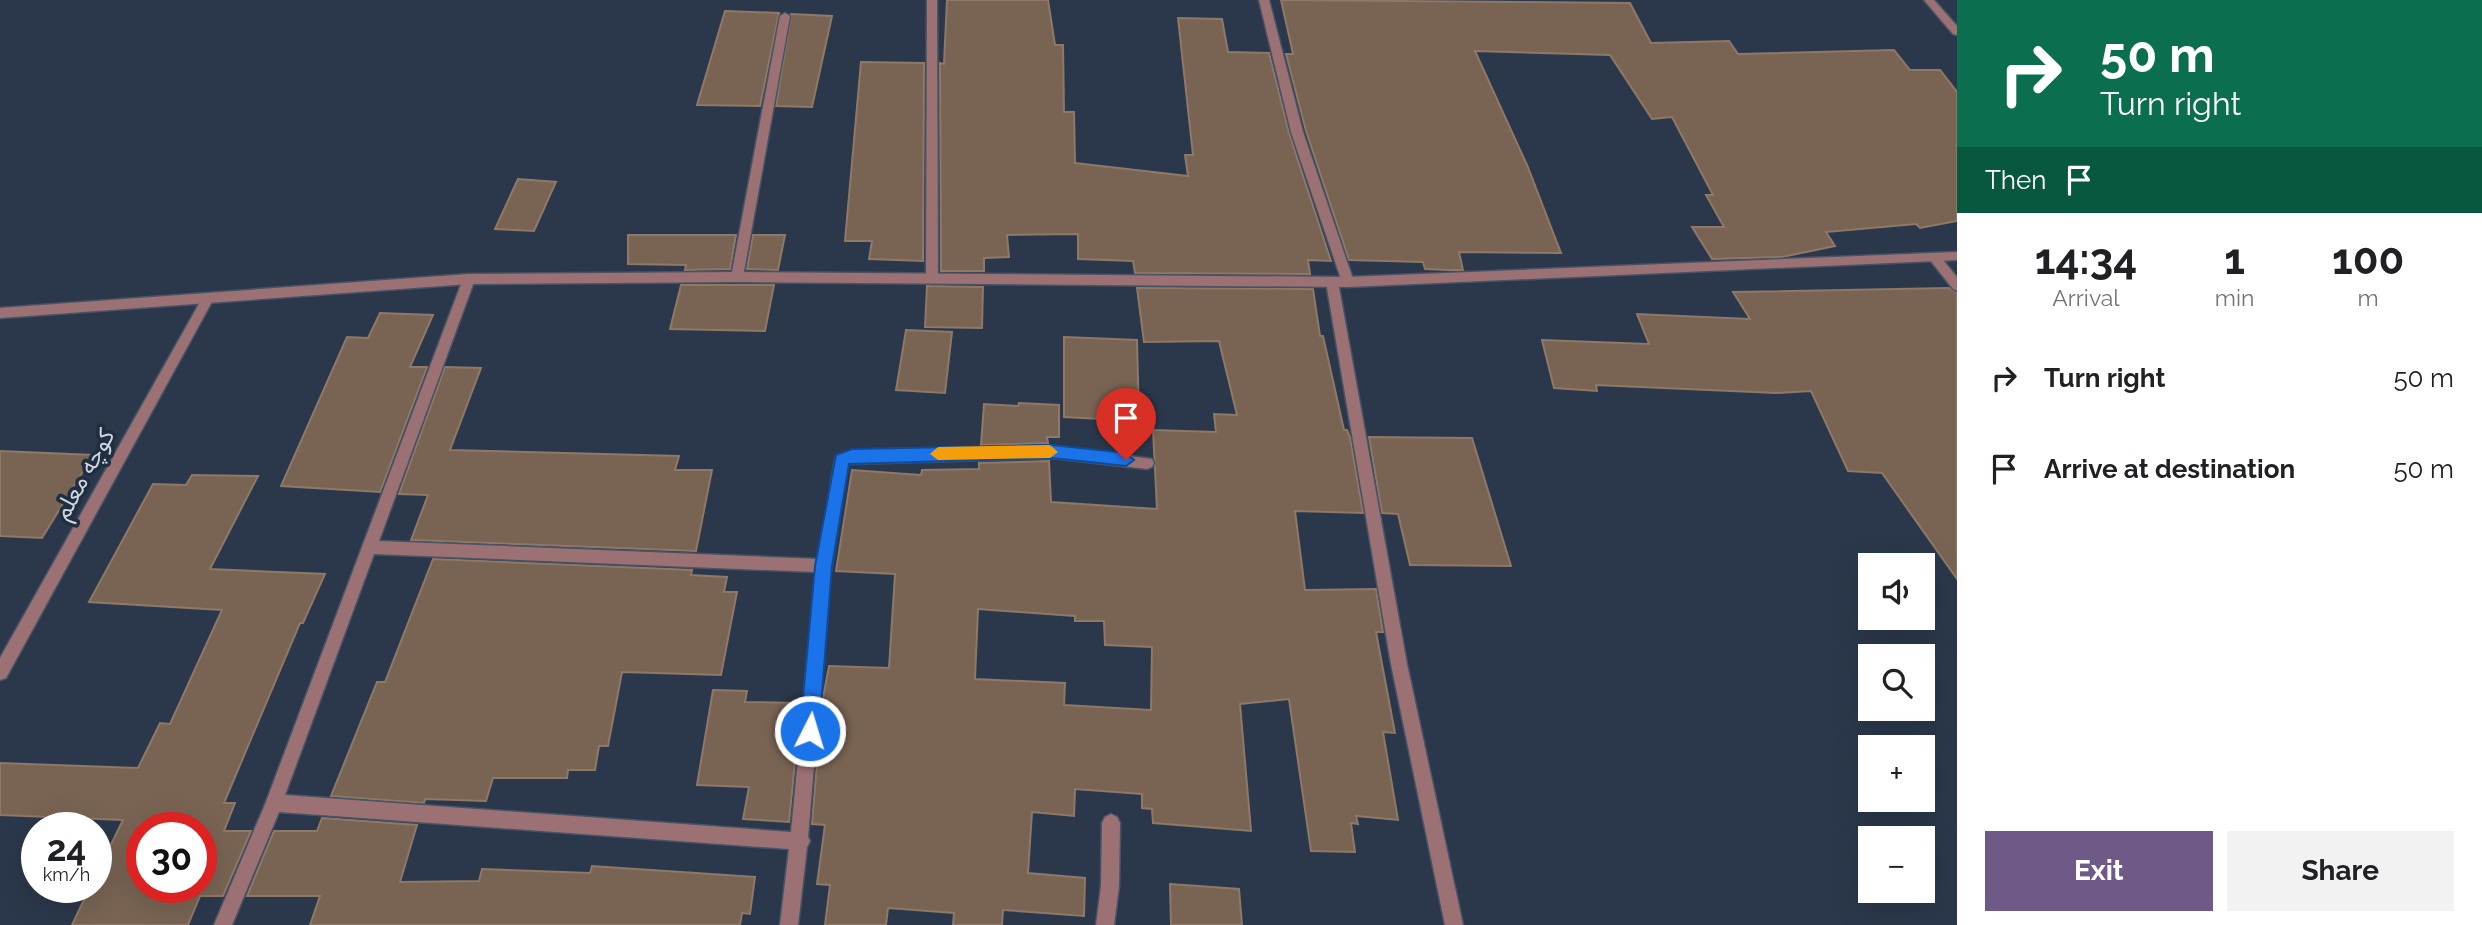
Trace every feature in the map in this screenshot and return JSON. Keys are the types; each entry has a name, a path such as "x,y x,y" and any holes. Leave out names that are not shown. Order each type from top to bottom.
{"street":[{"path":"932,0 933,279"},
{"path":"1264,0 1297,132 1340,282 1399,664 1454,925"},
{"path":"1929,0 1957,32"},
{"path":"737,277 785,16"},
{"path":"0,313 469,279 737,277 1340,282 1957,256"},
{"path":"1934,257 1957,286"},
{"path":"223,925 274,803 469,279"},
{"name":"کوچه معلم","path":"0,673 208,298"},
{"path":"789,925 801,841 823,566 842,460 852,456 1052,452 1147,463"},
{"path":"369,547 823,566"},
{"path":"274,803 801,841"},
{"path":"1105,925 1110,886 1111,823"}],"building":[{"path":"947,0 1048,0 1055,45 1063,45 1064,112 1074,112 1075,163 1188,176 1185,155 1193,155 1178,18 1222,19 1228,52 1269,53 1289,133 1331,261 1308,260 1310,274 1135,273 1133,261 1078,259 1078,234 1007,235 1009,257 984,258 984,271 941,271 940,63 944,64"},
{"path":"1281,0 1630,3 1651,43 1729,41 1738,54 1894,50 1910,70 1940,70 1957,92 1957,221 1920,228 1916,224 1826,232 1835,246 1782,257 1712,259 1692,227 1724,227 1706,195 1713,195 1672,117 1652,119 1610,55 1475,51 1527,165 1561,253 1459,252 1463,270 1425,269 1423,262 1349,260 1306,131 1286,54 1293,54"},
{"path":"725,11 779,13 760,106 697,105"},
{"path":"791,14 832,16 812,107 776,106"},
{"path":"861,62 924,63 923,261 869,259 872,241 845,241"},
{"path":"518,179 556,182 534,231 495,229"},
{"path":"628,235 736,235 730,269 685,270 686,265 628,264"},
{"path":"753,235 785,235 778,270 747,269"},
{"path":"681,285 774,285 765,331 670,329"},
{"path":"927,286 983,287 982,328 925,327"},
{"path":"1137,288 1313,289 1320,336 1323,336 1344,430 1347,430 1350,437 1363,513 1295,511 1305,590 1376,589 1383,632 1376,632 1395,733 1383,732 1398,820 1356,816 1358,824 1351,823 1355,852 1311,851 1289,699 1240,704 1251,831 1153,823 1152,809 1142,808 1142,794 1075,789 1074,816 1032,812 1028,873 1085,878 1084,916 1003,910 1002,925 953,925 954,913 888,908 886,925 825,925 830,885 817,884 825,825 812,824 822,703 829,666 889,668 895,574 836,571 852,470 921,475 922,470 979,469 979,463 1049,461 1051,502 1157,509 1153,430 1216,432 1214,414 1237,415 1219,341 1144,342","holes":["978,609 1075,616 1075,621 1104,621 1105,645 1152,647 1151,710 1064,705 1065,683 975,679"]},
{"path":"1949,288 1957,293 1957,579 1882,473 1848,471 1811,391 1776,393 1596,385 1597,391 1554,388 1542,340 1649,344 1637,314 1750,319 1733,292"},
{"path":"380,313 433,315 410,367 427,367 380,492 281,486 347,337 368,338"},
{"path":"906,330 952,332 945,393 896,390"},
{"path":"1064,337 1137,340 1139,421 1064,417"},
{"path":"445,367 481,368 450,450 679,456 675,470 712,470 696,551 411,540 428,495 399,494"},
{"path":"1019,403 1059,405 1059,437 1047,437 1048,443 981,445 984,404 1018,406"},
{"path":"1369,437 1472,438 1511,566 1410,565 1398,514 1382,513"},
{"path":"0,451 93,455 42,538 0,536"},
{"path":"192,475 258,476 210,569 325,574 303,623 300,623 224,803 235,803 224,831 251,831 223,896 217,896 217,812 126,812 126,903 197,903 188,925 72,925 82,903 112,903 112,842 123,820 112,820 112,812 21,812 21,816 0,815 0,763 138,768 160,723 170,724 222,610 89,602 153,484 186,485"},
{"path":"433,559 692,570 691,575 727,577 724,592 737,592 721,675 622,672 608,746 599,746 595,770 568,770 567,778 493,778 486,801 425,799 424,803 331,796 377,682 385,682"},
{"path":"713,690 747,691 745,702 801,703 789,822 743,819 749,787 697,785"},
{"path":"322,818 417,825 400,882 479,881 482,869 590,873 592,866 755,877 750,914 742,913 740,925 310,925 320,896 247,896 274,831 317,831"},
{"path":"1170,884 1239,889 1242,925 1171,925"}],"slow traffic":[{"path":"938,454 1050,452"}],"route":[{"path":"810,731 823,566 842,460 852,456 1052,452 1126,460"}]}
